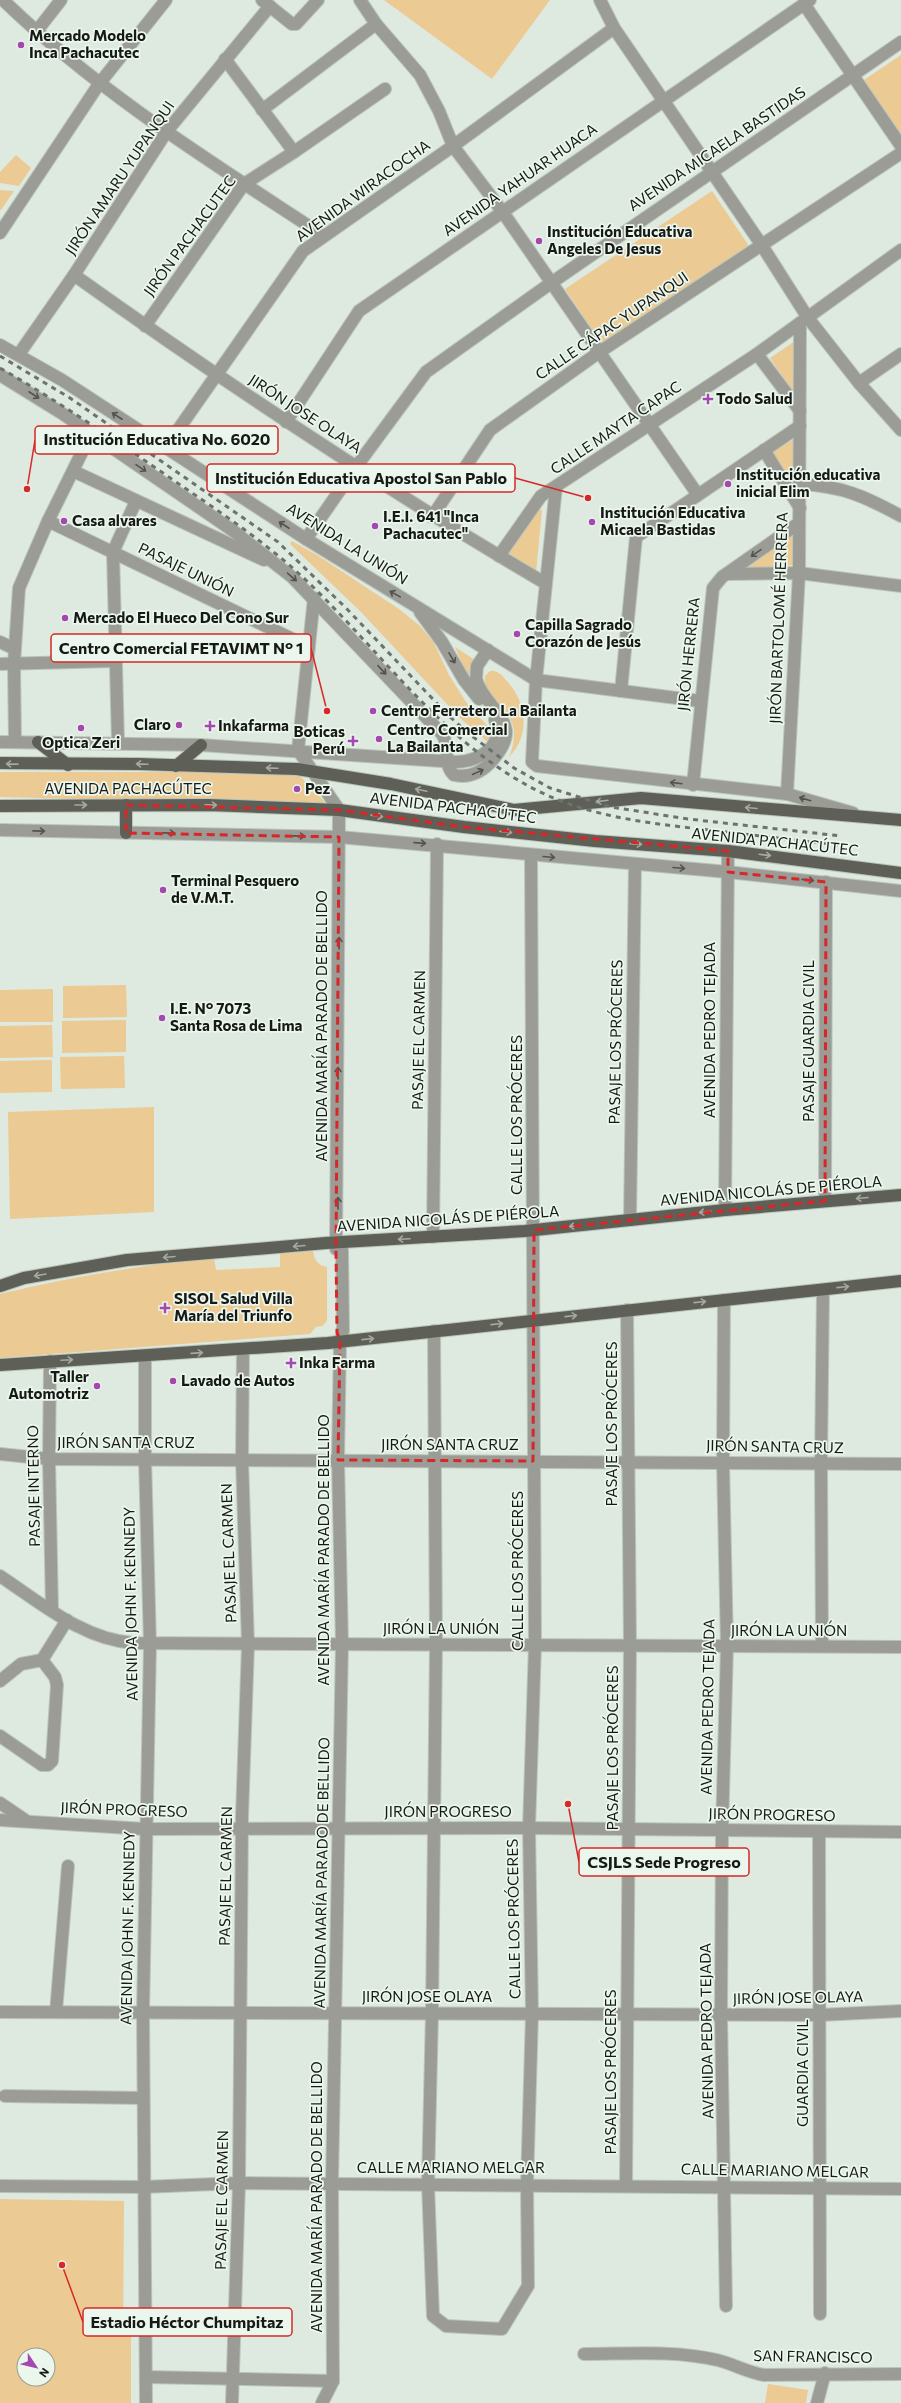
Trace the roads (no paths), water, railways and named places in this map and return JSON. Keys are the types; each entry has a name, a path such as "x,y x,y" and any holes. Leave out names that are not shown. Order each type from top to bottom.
{"main road":[{"path":"38,742 68,765"},
{"path":"176,766 201,745"},
{"name":"AVENIDA PACHACÚTEC","path":"0,763 68,765 138,764 310,771 391,784 514,810 640,798 901,820"},
{"path":"126,805 126,832"},
{"name":"AVENIDA PACHACÚTEC","path":"0,806 208,805 339,810 472,828 595,841 728,851 901,873"},
{"name":"AVENIDA NICOLÁS DE PIÉROLA","path":"0,1286 24,1278 127,1260 338,1242 534,1230 725,1210 901,1195"},
{"path":"0,1365 50,1361 145,1357 340,1342 901,1281"}],"street":[{"path":"3,0 36,32 99,84 244,184 324,236"},
{"path":"36,32 61,0"},
{"path":"0,233 99,84 166,0"},
{"path":"266,3 296,24 318,0"},
{"path":"360,0 376,24 420,75 439,111 453,146 502,212 598,353 698,495"},
{"path":"600,0 614,28 711,173 761,244 804,320 901,430"},
{"path":"807,2 853,75 901,146"},
{"name":"AVENIDA YAHUAR HUACA","path":"286,422 359,311 807,2"},
{"name":"JIRÓN AMARU YUPANQUI","path":"19,354 74,275 167,131 225,60 266,3"},
{"path":"262,110 376,24"},
{"name":"AVENIDA WIRACOCHA","path":"166,447 303,251 453,146 614,28"},
{"name":"AVENIDA MICAELA BASTIDAS","path":"306,539 356,467 426,372 551,283 901,42"},
{"path":"225,60 294,152"},
{"name":"JIRÓN PACHACUTEC","path":"145,326 244,184 294,152 385,89"},
{"name":"CALLE CÁPAC YUPANQUI","path":"432,517 490,430 598,353 901,153"},
{"name":"CALLE MAYTA CAPAC","path":"532,762 536,680 556,487 757,354 901,250"},
{"name":"JIRÓN JOSE OLAYA","path":"74,275 145,326 286,422 432,517 545,583"},
{"name":"JIRÓN BARTOLOMÉ HERRERA","path":"787,794 799,573 800,411 804,320"},
{"name":"AVENIDA LA UNIÓN","path":"0,345 19,354 166,447 306,539 413,604 452,630 488,650 536,680"},
{"path":"757,354 800,411"},
{"path":"859,383 901,354"},
{"path":"0,375 18,384 232,530 279,566 314,598 442,734 447,745 448,762 454,774 475,774 498,754 504,743 504,720 476,679 477,666 488,650"},
{"path":"621,691 636,537 800,426"},
{"path":"15,742 14,664 19,588 48,521 91,434"},
{"path":"764,450 800,508"},
{"path":"73,471 279,566"},
{"path":"800,484 819,485 855,493 901,516"},
{"path":"499,556 541,496 556,487"},
{"path":"118,742 114,661 113,552 136,501"},
{"name":"PASAJE UNIÓN","path":"48,521 309,647"},
{"name":"JIRÓN HERRERA","path":"693,785 700,701 713,588 727,574 800,523"},
{"path":"727,574 799,573 901,586"},
{"path":"314,598 298,750 310,771 339,810"},
{"path":"0,742 118,742 201,745 298,750 448,762 472,761 481,757 494,742 498,730 494,717 464,680 442,642 413,604"},
{"path":"442,642 444,634 452,630"},
{"path":"0,642 15,649"},
{"path":"0,664 114,661"},
{"path":"536,680 700,701"},
{"name":"AVENIDA PACHACÚTEC","path":"532,762 536,766 693,785 787,794 869,818"},
{"name":"AVENIDA MARÍA PARADO DE BELLIDO","path":"322,2403 333,2381 332,2183 342,1644 338,1460 340,1342 337,1332 336,1250 338,1242 339,810"},
{"path":"0,830 339,837 437,844 531,855 728,872 901,891"},
{"name":"PASAJE EL CARMEN","path":"433,1237 437,844"},
{"name":"AVENIDA PEDRO TEJADA","path":"725,1210 728,851"},
{"name":"CALLE LOS PRÓCERES","path":"428,2184 433,2316 446,2326 502,2329 528,2286 527,2184 532,2014 529,1828 535,1645 532,1321 534,1230 531,855"},
{"name":"PASAJE LOS PRÓCERES","path":"630,1220 635,864"},
{"name":"PASAJE GUARDIA CIVIL","path":"825,1201 826,882"},
{"path":"822,1646 821,1463 823,1290"},
{"name":"AVENIDA PEDRO TEJADA","path":"724,1300 723,1462 726,1646 722,1830 722,2014 726,2306"},
{"name":"PASAJE LOS PRÓCERES","path":"626,2185 630,1646 627,1310"},
{"path":"428,2184 432,2013 436,1645 434,1331"},
{"name":"PASAJE EL CARMEN","path":"232,2403 240,2183 242,1829 248,1645 242,1459 243,1349"},
{"name":"AVENIDA JOHN F. KENNEDY","path":"145,1357 145,1458 150,1644 145,1829 143,2013 143,2187 146,2403"},
{"name":"PASAJE INTERNO","path":"50,1361 49,1458 52,1610"},
{"name":"JIRÓN SANTA CRUZ","path":"0,1454 49,1458 901,1464"},
{"name":"JIRÓN LA UNIÓN","path":"0,1576 67,1620 96,1636 115,1642 150,1644 248,1645 342,1644 901,1647"},
{"path":"0,1681 21,1664 42,1660 67,1620"},
{"path":"0,1736 42,1765 48,1765 52,1761 57,1685 55,1677 42,1660"},
{"name":"JIRÓN PROGRESO","path":"0,1804 26,1821 145,1829 529,1828 722,1830 819,1833 901,1832"},
{"path":"0,1820 26,1821"},
{"name":"GUARDIA CIVIL","path":"819,1833 820,2015 818,2188 820,2314"},
{"path":"56,2012 68,1866"},
{"name":"JIRÓN JOSE OLAYA","path":"0,2012 820,2015 901,2011"},
{"path":"5,2096 143,2098"},
{"name":"CALLE MARIANO MELGAR","path":"0,2186 143,2187 240,2183 332,2183 901,2189"},
{"name":"SAN FRANCISCO","path":"584,2354 674,2353 719,2360 748,2372 764,2374 901,2374"},
{"path":"817,2403 825,2373"},
{"path":"146,2377 333,2381"}],"railway":[{"path":"0,356 70,398 278,542 346,608 449,716 468,733 514,768 550,788 611,807 688,819 841,836"},
{"path":"0,368 111,438 222,514 267,547 296,571 326,600 414,694 445,724 477,752 512,776 549,796 568,804 607,815 668,825 838,845"}],"place":[{"name":"Mercado Modelo Inca Pachacutec","path":"21,45"},
{"name":"Institución Educativa Angeles De Jesus","path":"539,241"},
{"name":"Todo Salud","path":"708,399"},
{"name":"Institución educativa inicial Elim","path":"728,484"},
{"name":"Institución Educativa No. 6020","path":"27,489"},
{"name":"Institución Educativa Apostol San Pablo","path":"588,498"},
{"name":"Casa alvares","path":"64,521"},
{"name":"Institución Educativa Micaela Bastidas","path":"592,522"},
{"name":"I.E.I. 641 \"Inca Pachacutec\"","path":"375,526"},
{"name":"Mercado El Hueco Del Cono Sur","path":"65,618"},
{"name":"Capilla Sagrado Corazón de Jesús","path":"517,634"},
{"name":"Centro Comercial FETAVIMT N° 1","path":"327,711"},
{"name":"Centro Ferretero La Bailanta","path":"373,711"},
{"name":"Claro","path":"179,725"},
{"name":"Inkafarma","path":"210,726"},
{"name":"Optica Zeri","path":"81,728"},
{"name":"Centro Comercial La Bailanta","path":"379,739"},
{"name":"Boticas Perú","path":"353,741"},
{"name":"Pez","path":"297,789"},
{"name":"Terminal Pesquero de V.M.T.","path":"163,890"},
{"name":"I.E. N° 7073 Santa Rosa de Lima","path":"162,1018"},
{"name":"SISOL Salud Villa María del Triunfo","path":"165,1308"},
{"name":"Inka Farma","path":"291,1363"},
{"name":"Lavado de Autos","path":"173,1381"},
{"name":"Taller Automotriz","path":"97,1386"},
{"name":"CSJLS Sede Progreso","path":"568,1804"},
{"name":"Estadio Héctor Chumpitaz","path":"62,2265"}]}
